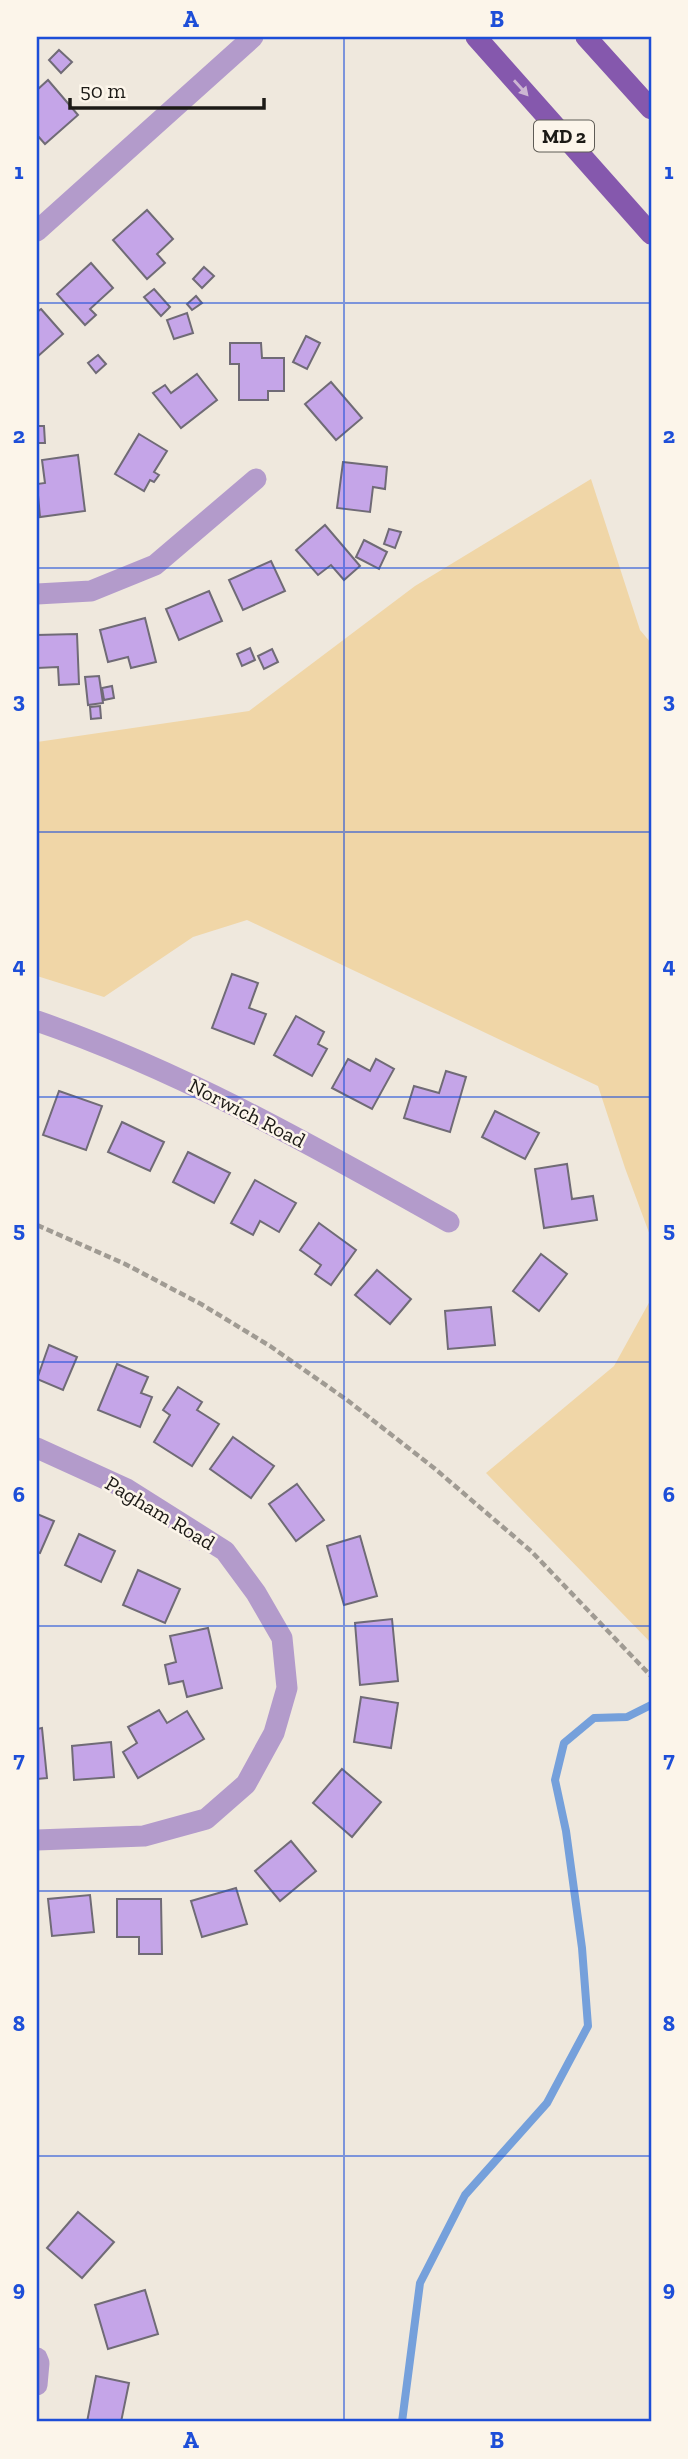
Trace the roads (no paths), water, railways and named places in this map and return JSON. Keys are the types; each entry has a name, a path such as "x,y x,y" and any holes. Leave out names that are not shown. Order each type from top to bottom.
{"main road":[{"name":"MD 2","path":"476,37 651,234"},
{"path":"586,37 651,109"}],"street":[{"path":"38,226 253,37"},
{"path":"37,594 91,591 155,565 256,479"},
{"name":"Norwich Road","path":"37,1021 153,1065 222,1098 449,1222"},
{"name":"Pagham Road","path":"37,1448 127,1489 225,1551 256,1592 282,1638 287,1688 274,1732 246,1784 206,1819 144,1836 37,1840"},
{"path":"37,2358 37,2385"}],"waterway":[{"path":"402,2422 420,2283 465,2195 547,2103 588,2026 582,1948 566,1831 555,1780 564,1743 594,1718 627,1717 651,1705"}]}
